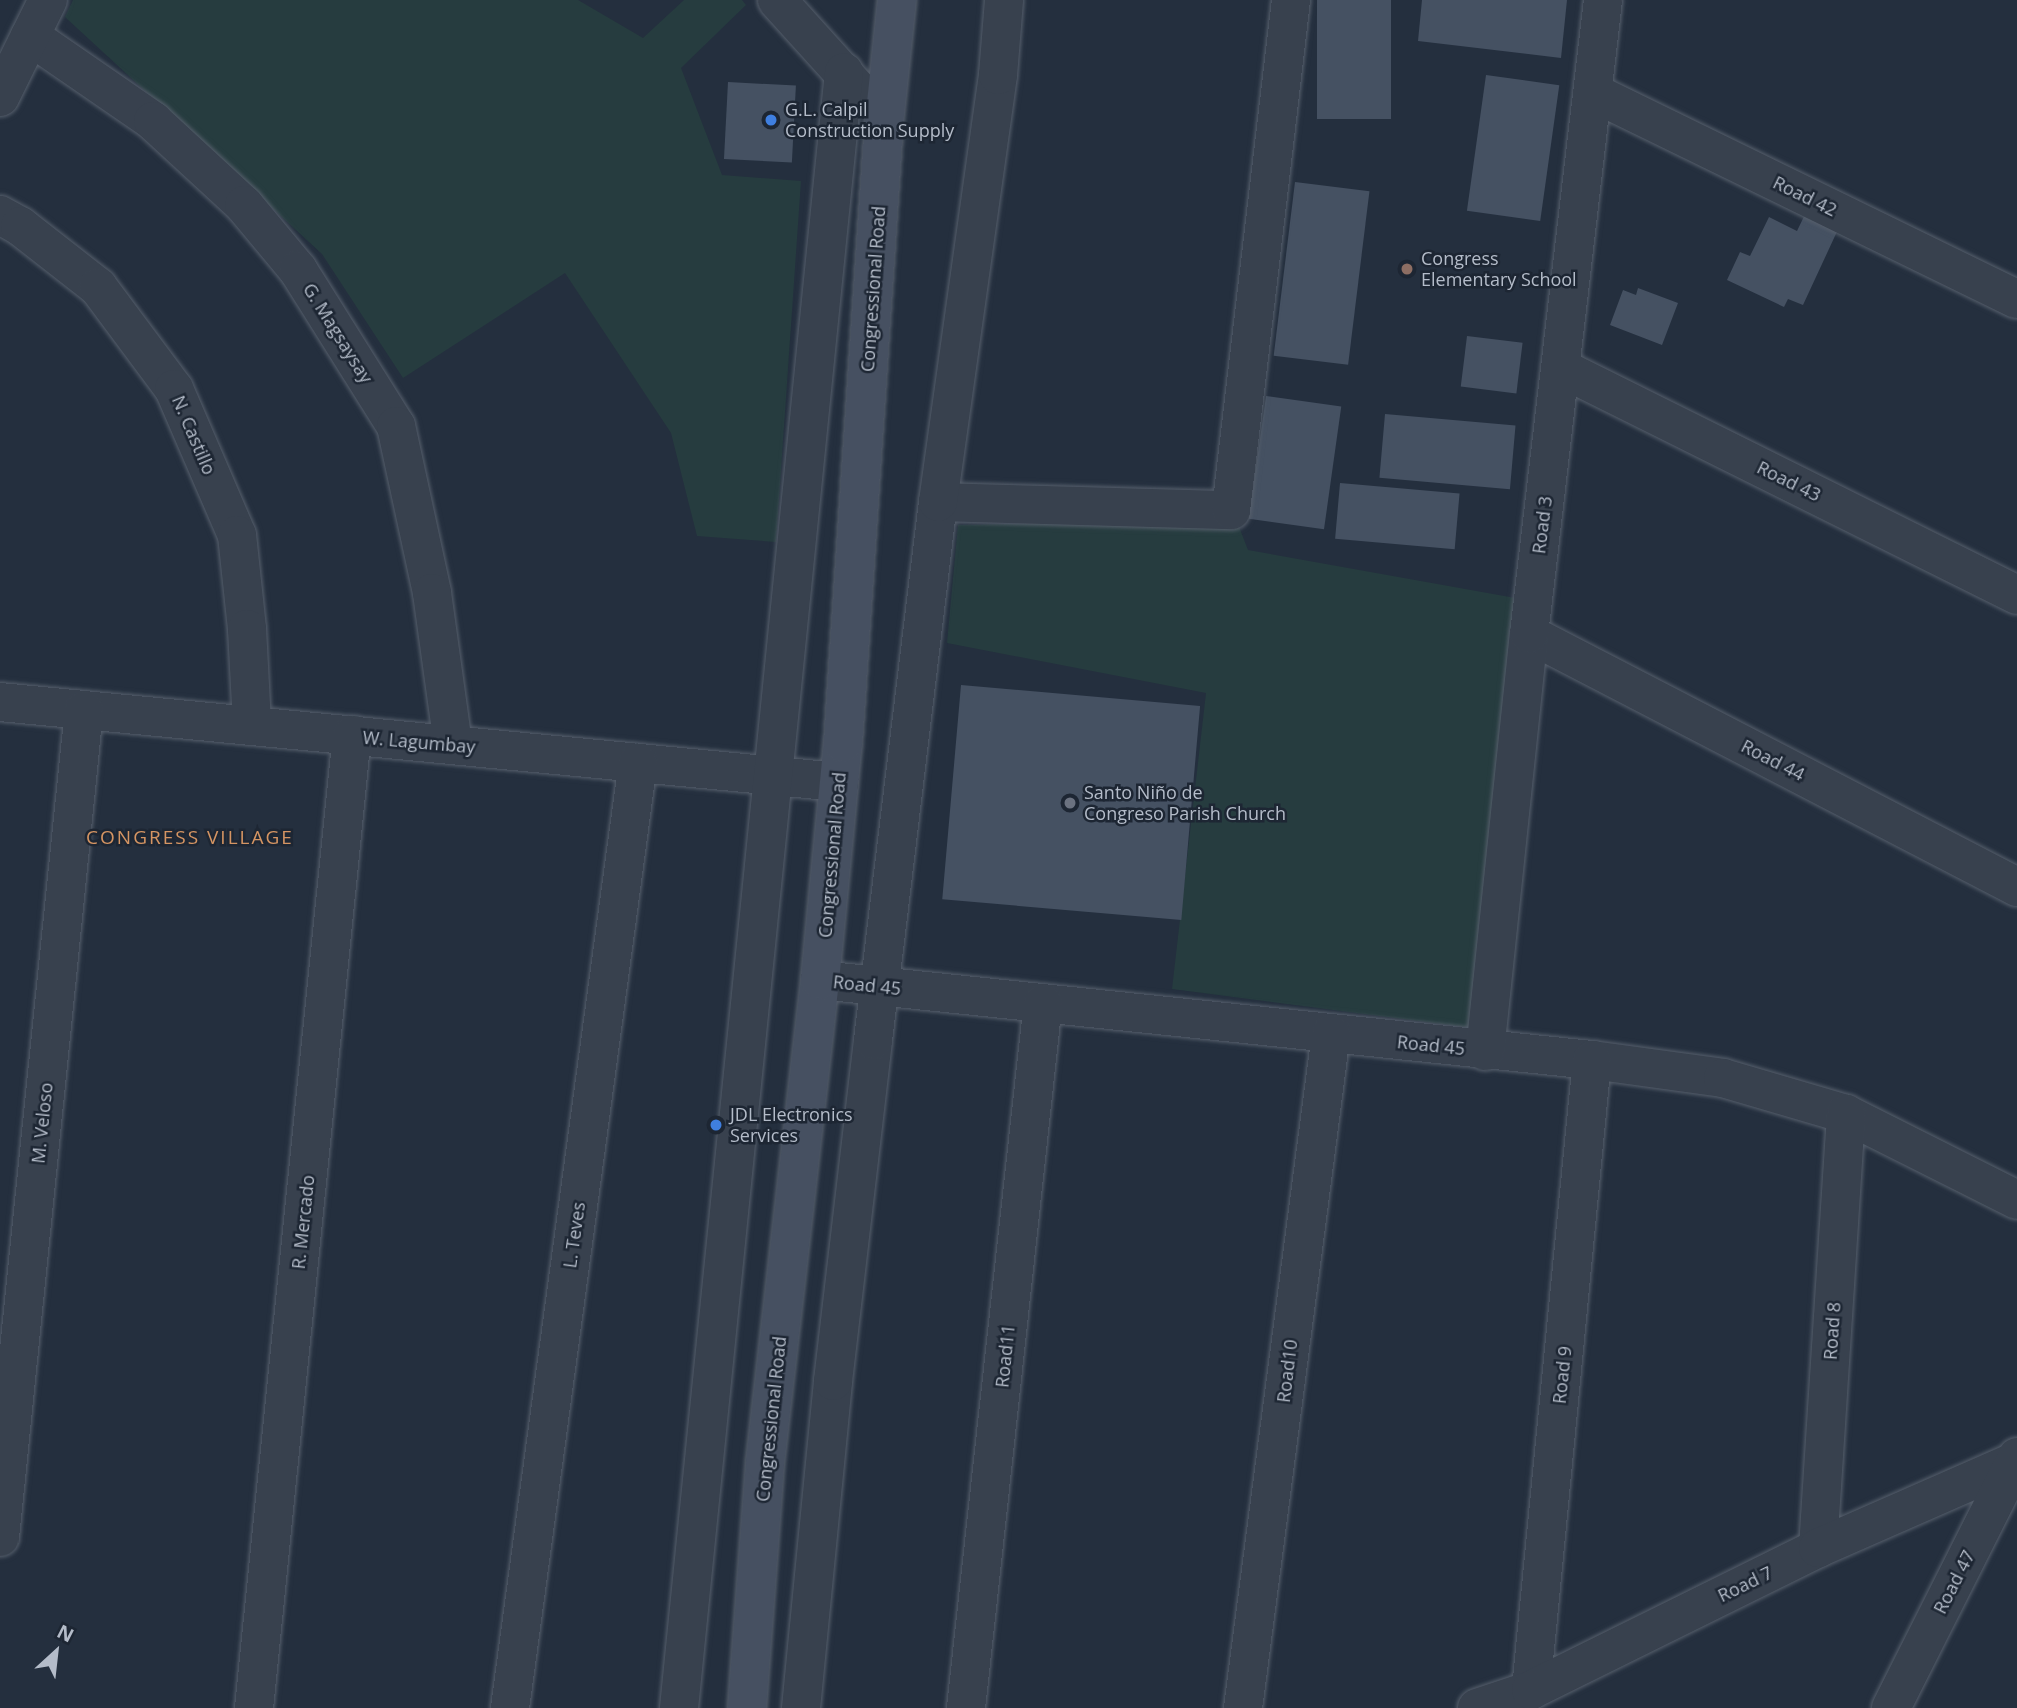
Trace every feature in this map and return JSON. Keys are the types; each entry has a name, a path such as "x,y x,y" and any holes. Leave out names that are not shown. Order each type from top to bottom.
{"main road":[{"name":"Congressional Road","path":"747,1708 765,1463 820,980 839,782 884,123 897,0"}],"street":[{"path":"0,97 48,0"},
{"path":"777,0 844,72 884,123"},
{"path":"801,1708 833,1381 938,502 998,75 1004,0"},
{"path":"938,502 1231,510 1291,0"},
{"name":"Road 3","path":"1485,1051 1529,634 1603,0"},
{"name":"G. Magsaysay","path":"30,36 153,121 244,205 298,270 396,426 432,593 453,745"},
{"path":"679,1708 844,72"},
{"name":"Road 42","path":"1594,93 2017,299"},
{"name":"N. Castillo","path":"0,215 20,226 98,287 174,388 237,535 247,629 252,725"},
{"name":"Road 43","path":"1561,368 2017,595"},
{"name":"Road 44","path":"1529,634 2017,887"},
{"name":"W. Lagumbay","path":"0,702 839,782"},
{"name":"M. Veloso","path":"0,1536 85,710"},
{"name":"R. Mercado","path":"254,1708 352,735"},
{"name":"L. Teves","path":"510,1708 638,763"},
{"name":"Road 45","path":"820,980 1592,1060 1723,1078 1846,1114 2017,1200"},
{"name":"Road11","path":"966,1708 1043,1003"},
{"name":"Road10","path":"1243,1708 1331,1034"},
{"name":"Road 9","path":"1531,1690 1592,1060"},
{"name":"Road 8","path":"1818,1548 1846,1114"},
{"name":"Road 7","path":"1477,1708 1531,1690 1818,1548 2016,1459"},
{"name":"Road 47","path":"1891,1708 2016,1459"}],"green space":[{"path":"73,0 578,0 643,38 684,0 742,0 746,5 681,68 722,175 801,181 776,542 697,536 671,433 565,273 403,378 322,254 65,17"},
{"path":"1236,519 1248,550 1521,599 1472,1028 1172,989 1206,693 947,643 958,525"}],"building":[{"path":"1317,0 1391,0 1391,119 1317,119"},
{"path":"1422,0 1567,0 1561,58 1418,41"},
{"path":"1486,75 1559,85 1540,221 1467,211"},
{"path":"728,82 796,86 792,162 724,159"},
{"path":"1295,182 1369,191 1348,365 1274,356"},
{"path":"1808,208 1841,223 1803,305 1788,299 1784,307 1727,280 1740,252 1750,256 1769,217 1797,231"},
{"path":"1638,288 1678,303 1662,345 1610,325 1623,290 1636,295"},
{"path":"1467,336 1523,343 1516,393 1461,387"},
{"path":"1266,396 1341,407 1324,529 1249,519"},
{"path":"1385,414 1516,425 1510,489 1379,478"},
{"path":"1340,483 1460,493 1455,549 1335,539"},
{"name":"Santo Niño de Congreso Parish Church","path":"961,685 1200,706 1181,920 942,899"}],"place":[{"name":"G.L. Calpil Construction Supply","path":"771,120"},
{"name":"Congress Elementary School","path":"1407,269"},
{"name":"Santo Niño de Congreso Parish Church","path":"1070,803"},
{"name":"JDL Electronics Services","path":"716,1125"}],"district":[{"name":"CONGRESS VILLAGE","path":"190,838"}]}
